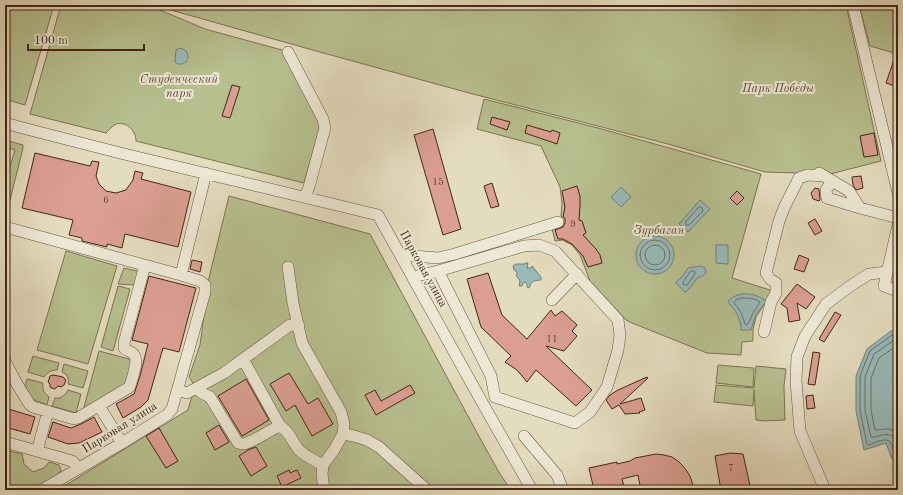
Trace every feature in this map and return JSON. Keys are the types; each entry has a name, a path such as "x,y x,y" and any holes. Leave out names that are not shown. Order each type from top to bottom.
{"street":[{"path":"853,5 898,193"},
{"path":"288,52 323,119 325,128 310,187 305,197"},
{"name":"Парковая улица","path":"5,123 378,215 532,490"},
{"path":"812,168 849,191 860,208"},
{"path":"181,275 206,173"},
{"path":"764,332 771,302 776,293 776,283 770,279 766,273 778,221 799,178 808,176 828,179"},
{"path":"828,179 826,190 827,198 898,218"},
{"path":"401,255 438,258 558,222"},
{"path":"898,225 884,286 898,291"},
{"name":"Парковая улица","path":"5,227 200,281 204,285 205,292 172,409 167,415 42,490"},
{"path":"413,277 524,246 539,245 555,251 618,320 620,335 618,350 607,387 590,412 575,423 495,397 483,404"},
{"path":"5,361 8,377 17,384 30,405 74,418 78,418 126,390 130,386 136,358 132,352 124,348 124,343 145,265"},
{"path":"288,267 293,303 302,343 342,412 344,424 343,434 323,465 322,474 324,490"},
{"path":"438,271 492,376 495,397"},
{"path":"825,490 800,431 796,381 797,357 805,336 826,304 869,274 887,272"},
{"path":"552,300 577,274"},
{"path":"178,390 187,393 224,373 290,325 299,326"},
{"path":"243,359 280,426 284,428 301,452 323,465"},
{"path":"196,388 210,397 238,443 243,444 250,442 280,426"},
{"path":"99,406 122,443"},
{"path":"37,451 48,411"},
{"path":"343,434 367,440 379,447 427,490"},
{"path":"524,436 557,475 563,490"},
{"path":"5,442 72,461 78,469"}],"green space":[{"path":"5,5 54,5 25,105 5,99"},
{"name":"Студенческий парк","path":"61,5 141,5 160,10 205,29 282,50 321,123 304,183 136,141 133,130 124,124 116,124 106,133 30,114"},
{"name":"Парк Победы","path":"153,5 846,5 881,161 830,174 765,172 668,144 469,93"},
{"path":"859,5 898,5 898,54 870,46"},
{"name":"Зурбаган","path":"484,99 602,129 761,174 732,278 773,291 756,317 753,329 753,341 742,342 741,355 707,353 626,320 590,281 580,255 572,245 562,240 555,241 552,228 558,226 562,216 560,187 541,146 477,129"},
{"path":"5,140 23,145 23,148 5,220 5,183 15,150 5,147"},
{"path":"229,196 370,234 476,431 500,474 511,490 58,490 188,410 195,386 189,377 200,345 209,278"},
{"path":"66,251 117,266 88,364 37,350"},
{"path":"124,268 137,271 138,274 134,285 118,284"},
{"path":"118,286 130,289 113,351 101,347"},
{"path":"99,351 129,359 132,363 126,386 83,411"},
{"path":"33,356 59,363 57,370 53,370 44,377 28,372"},
{"path":"64,364 88,371 83,388 68,384 69,380 66,374 62,372"},
{"path":"718,365 754,368 753,387 716,383"},
{"path":"756,366 786,369 784,386 785,420 756,420 754,390 753,406 714,402 716,385 754,388"},
{"path":"27,379 43,383 44,391 49,397 47,405 32,399 25,386"},
{"path":"68,390 81,394 76,413 52,406 55,398 63,396"},
{"path":"5,450 22,454 24,464 33,472 44,468 49,462 59,465 61,470 58,476 32,490 5,490"}],"water":[{"path":"180,48 187,52 188,58 186,62 177,64 175,62 176,50"},
{"path":"621,187 631,197 621,207 611,197"},
{"path":"700,200 710,209 688,232 679,224"},
{"path":"651,236 659,236 666,239 671,244 674,255 671,266 666,271 659,274 651,274 644,271 639,266 636,259 636,251 639,244 644,239"},
{"path":"716,245 728,245 728,264 716,263"},
{"path":"528,263 527,268 531,268 532,266 541,277 541,280 532,282 529,288 525,282 522,286 519,286 520,281 516,276 517,272 514,270 513,266 516,264"},
{"path":"701,266 705,268 706,273 701,277 698,277 685,292 676,283 677,281 682,277 688,268"},
{"path":"741,294 756,296 765,300 766,302 756,314 751,330 741,330 737,314 728,302 732,298"},
{"path":"891,331 898,332 898,456 892,459 886,443 864,450 856,411 856,376 867,349"}],"building":[{"path":"898,51 898,87 886,83"},
{"path":"232,85 240,87 230,118 222,116"},
{"path":"492,117 510,122 507,130 490,124"},
{"path":"527,125 560,133 557,144 525,133"},
{"path":"433,129 461,229 443,235 414,135"},
{"path":"874,133 878,155 864,157 860,136"},
{"path":"35,153 90,166 92,161 99,162 96,176 99,184 106,191 116,193 126,190 133,180 135,171 143,173 141,179 191,192 178,247 125,234 122,248 107,244 107,247 82,241 82,238 69,235 73,220 22,208"},
{"path":"861,176 863,188 856,190 853,185 852,177"},
{"path":"492,183 499,206 491,208 484,186"},
{"path":"577,186 580,196 579,220 582,221 586,233 583,235 596,249 600,255 602,263 588,267 583,256 572,244 563,239 558,239 555,230 563,227 565,223 565,218 563,217 565,207 562,191"},
{"path":"815,188 819,189 819,201 813,199 811,193"},
{"path":"737,191 744,198 737,205 730,198"},
{"path":"815,219 822,231 815,235 808,223"},
{"path":"799,255 809,259 804,272 794,269"},
{"path":"192,260 202,262 200,272 190,269"},
{"path":"488,273 502,315 527,339 551,310 555,316 562,311 577,325 572,331 577,336 564,351 546,346 592,390 576,406 536,370 527,382 517,370 505,362 511,356 481,327 467,279"},
{"path":"149,276 196,288 179,352 163,348 148,400 141,407 123,418 116,404 134,394 148,344 132,340"},
{"path":"797,284 815,297 806,309 797,303 800,320 789,322 787,308 781,304"},
{"path":"835,312 841,315 824,342 819,339"},
{"path":"813,352 820,353 815,385 808,384"},
{"path":"289,373 308,404 318,398 333,424 312,436 295,405 286,411 270,384"},
{"path":"53,375 63,377 66,380 64,385 61,387 58,386 54,389 50,387 48,382 50,376"},
{"path":"647,377 648,378 620,404 641,398 645,410 639,412 640,413 625,414 619,405 612,409 606,400 610,395"},
{"path":"246,379 269,420 242,436 218,396"},
{"path":"410,385 415,393 376,415 365,395 375,390 381,401"},
{"path":"813,395 815,408 807,409 806,396"},
{"path":"5,408 35,417 30,434 5,427"},
{"path":"94,417 102,432 79,443 68,444 48,437 53,422 71,428"},
{"path":"219,425 229,442 215,450 206,433"},
{"path":"159,428 178,461 166,468 146,436"},
{"path":"256,447 267,466 251,476 239,456"},
{"path":"730,453 743,454 751,490 721,490 715,456"},
{"path":"656,454 672,457 678,461 690,476 693,490 641,490 638,475 622,479 625,490 594,490 589,468 617,462 617,464 630,461 635,458"},
{"path":"289,470 290,473 297,470 301,478 282,487 277,476"}]}
